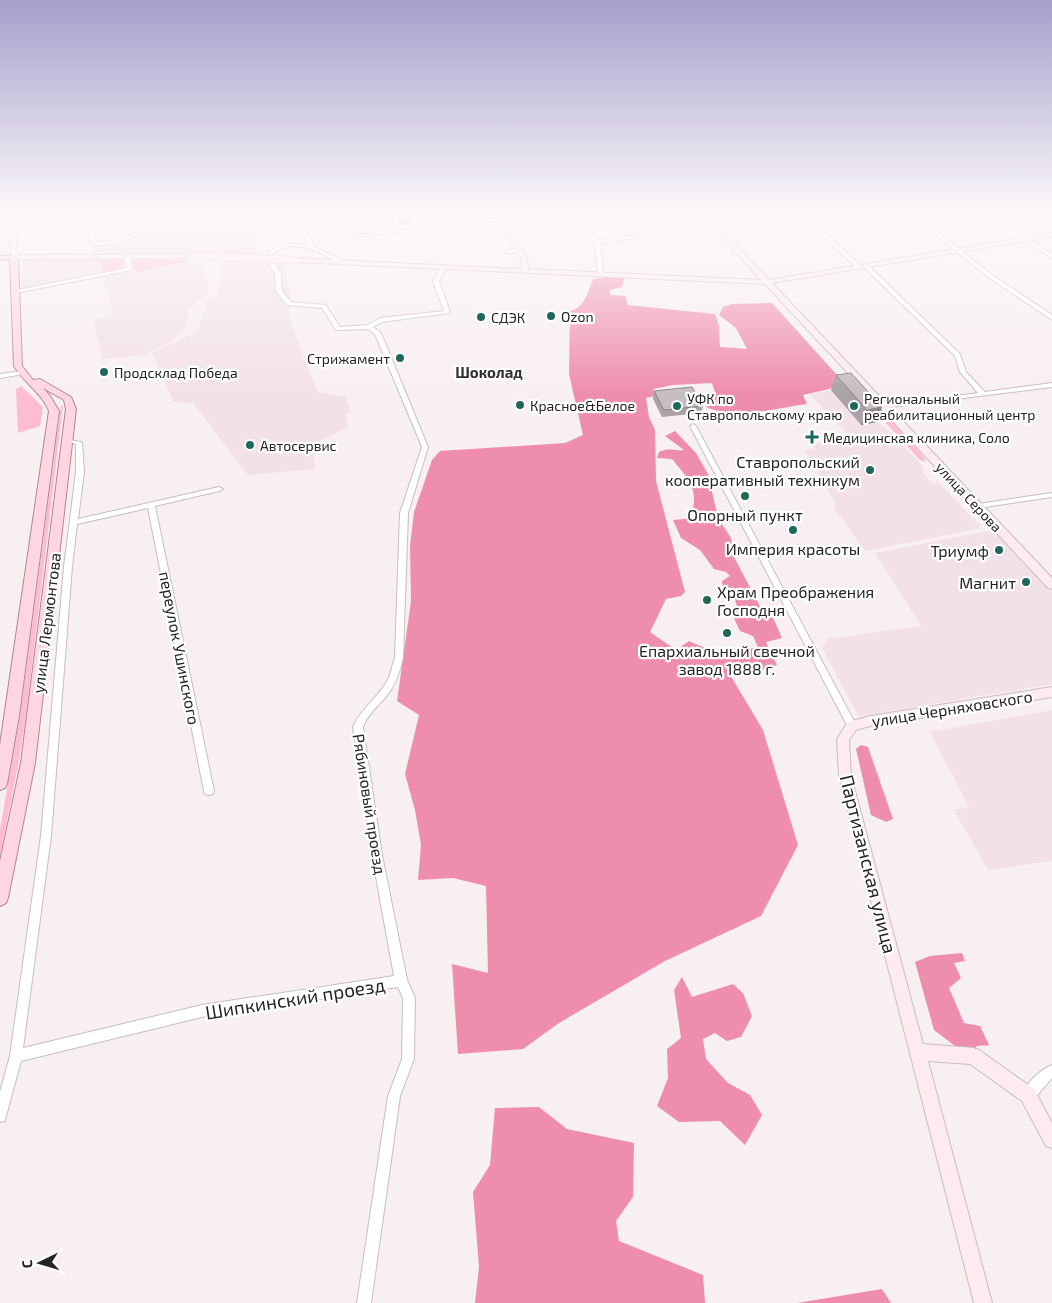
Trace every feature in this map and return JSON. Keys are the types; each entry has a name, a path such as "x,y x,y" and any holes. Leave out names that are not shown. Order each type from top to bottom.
{"main road":[{"path":"14,273 16,358 24,378 46,395 54,411 64,403 67,403 71,409"},
{"path":"22,373 68,400 71,409"},
{"name":"улица Лермонтова","path":"0,898 28,763 71,409"},
{"name":"улица Лермонтова","path":"0,784 12,716 54,411"}],"street":[{"path":"15,291 110,273"},
{"path":"277,273 279,291 289,304 324,306 338,329 369,327 380,320 447,312 436,281 440,273"},
{"path":"596,273 767,282 826,273"},
{"name":"улица Серова","path":"758,273 1052,585"},
{"path":"869,273 958,355 963,372 983,394"},
{"path":"988,273 1052,318"},
{"name":"Рябиновый проезд","path":"369,327 378,333 425,447 404,513 399,657 394,678 386,690 361,716 358,728 377,855 401,981"},
{"path":"0,376 22,373"},
{"path":"885,407 1052,386"},
{"path":"693,426 852,726"},
{"path":"0,1116 16,1056 46,836 68,567 81,449 79,443 67,440"},
{"path":"74,522 219,489"},
{"path":"978,506 1048,496 1052,504"},
{"name":"переулок Ушинского","path":"151,505 209,791"},
{"name":"улица Черняховского","path":"852,726 1052,692"},
{"name":"Партизанская улица","path":"852,726 843,739 845,776 983,1303"},
{"name":"Шипкинский проезд","path":"16,1056 202,1012 401,981 409,998 408,1060 394,1096 364,1303"},
{"path":"918,1052 973,1056 1028,1095 1052,1140"},
{"path":"1028,1095 1048,1073"}],"shaded area":[{"path":"21,273 104,273 22,289"},
{"path":"125,273 203,273 210,292 188,309 187,326 171,342 144,355 102,359 94,320 114,315 102,277"},
{"path":"222,273 287,273 292,300 289,313 292,325 317,392 346,397 351,412 345,414 348,427 315,443 314,469 248,475 193,403 174,402 151,353 197,332 209,298 217,296"},
{"path":"622,277 624,279 622,287 610,290 610,295 625,296 628,305 715,314 719,326 720,347 747,349 736,328 719,315 723,307 732,304 772,303 846,385 803,395 807,404 743,413 730,413 706,407 715,392 712,383 673,385 653,389 655,396 646,398 649,417 655,430 656,481 685,592 681,596 666,599 650,632 676,650 689,641 721,655 758,647 753,636 740,631 730,610 738,610 733,593 723,592 722,581 730,576 726,572 714,569 700,550 681,538 673,520 694,518 693,492 686,477 672,459 657,458 659,452 669,449 684,450 665,436 675,431 696,453 708,474 718,518 731,538 734,557 764,614 771,613 782,638 766,642 777,665 755,672 729,673 763,730 798,845 761,916 665,961 559,1023 523,1049 458,1054 452,964 488,973 486,886 453,878 418,880 421,845 415,810 405,774 419,715 397,701 411,601 410,546 414,512 432,460 440,451 565,443 583,435 569,374 570,311 579,307 582,303 593,279"},
{"path":"20,385 43,407 40,426 18,433 16,389"},
{"name":"Ставропольский кооперативный техникум","path":"846,388 877,422 890,432 918,461 924,469 922,472 933,484 938,483 982,528 865,551 834,508 835,502 805,450 815,448 813,444 847,438 848,435 810,394"},
{"path":"63,405 26,715 0,856 0,829 20,716 61,406"},
{"path":"880,409 923,456 926,462 920,460 874,410"},
{"path":"993,530 1052,593 1052,684 860,716 856,712 822,648 827,639 921,626 875,553"},
{"path":"1052,710 1052,861 988,870 954,810 969,807 930,732"},
{"path":"861,745 868,747 893,819 886,822 871,815 856,749"},
{"path":"962,953 965,961 954,963 961,978 949,988 964,1023 980,1026 989,1045 977,1046 972,1052 959,1049 934,1030 915,962 930,956"},
{"path":"682,977 692,997 733,984 743,993 752,1016 741,1037 727,1041 715,1033 703,1039 706,1059 728,1083 750,1095 762,1115 745,1145 720,1121 679,1122 657,1106 668,1078 667,1049 681,1038 674,990"},
{"path":"539,1107 567,1129 634,1143 633,1197 616,1221 619,1241 703,1275 705,1303 475,1303 479,1267 473,1192 490,1165 495,1108"},
{"path":"882,1289 891,1303 797,1303"}],"building":[{"path":"851,373 882,407 867,410 836,375"},
{"path":"692,387 703,406 664,410 654,391"}],"place":[{"name":"Ozon","path":"551,316"},
{"name":"СДЭК","path":"481,317"},
{"name":"Стрижамент","path":"400,358"},
{"name":"Продсклад Победа","path":"104,372"},
{"name":"Красное&Белое","path":"520,405"},
{"name":"УФК по Ставропольскому краю","path":"677,406"},
{"name":"Региональный реабилитационный центр","path":"854,406"},
{"name":"Медицинская клиника, Соло","path":"812,437"},
{"name":"Автосервис","path":"250,445"},
{"name":"Ставропольский кооперативный техникум","path":"870,470"},
{"name":"Опорный пункт","path":"745,496"},
{"name":"Империя красоты","path":"793,530"},
{"name":"Триумф","path":"999,550"},
{"name":"Магнит","path":"1026,582"},
{"name":"Храм Преображения Господня","path":"707,600"},
{"name":"Епархиальный свечной завод 1888 г.","path":"727,633"}],"district":[{"name":"Шоколад","path":"489,372"}]}
